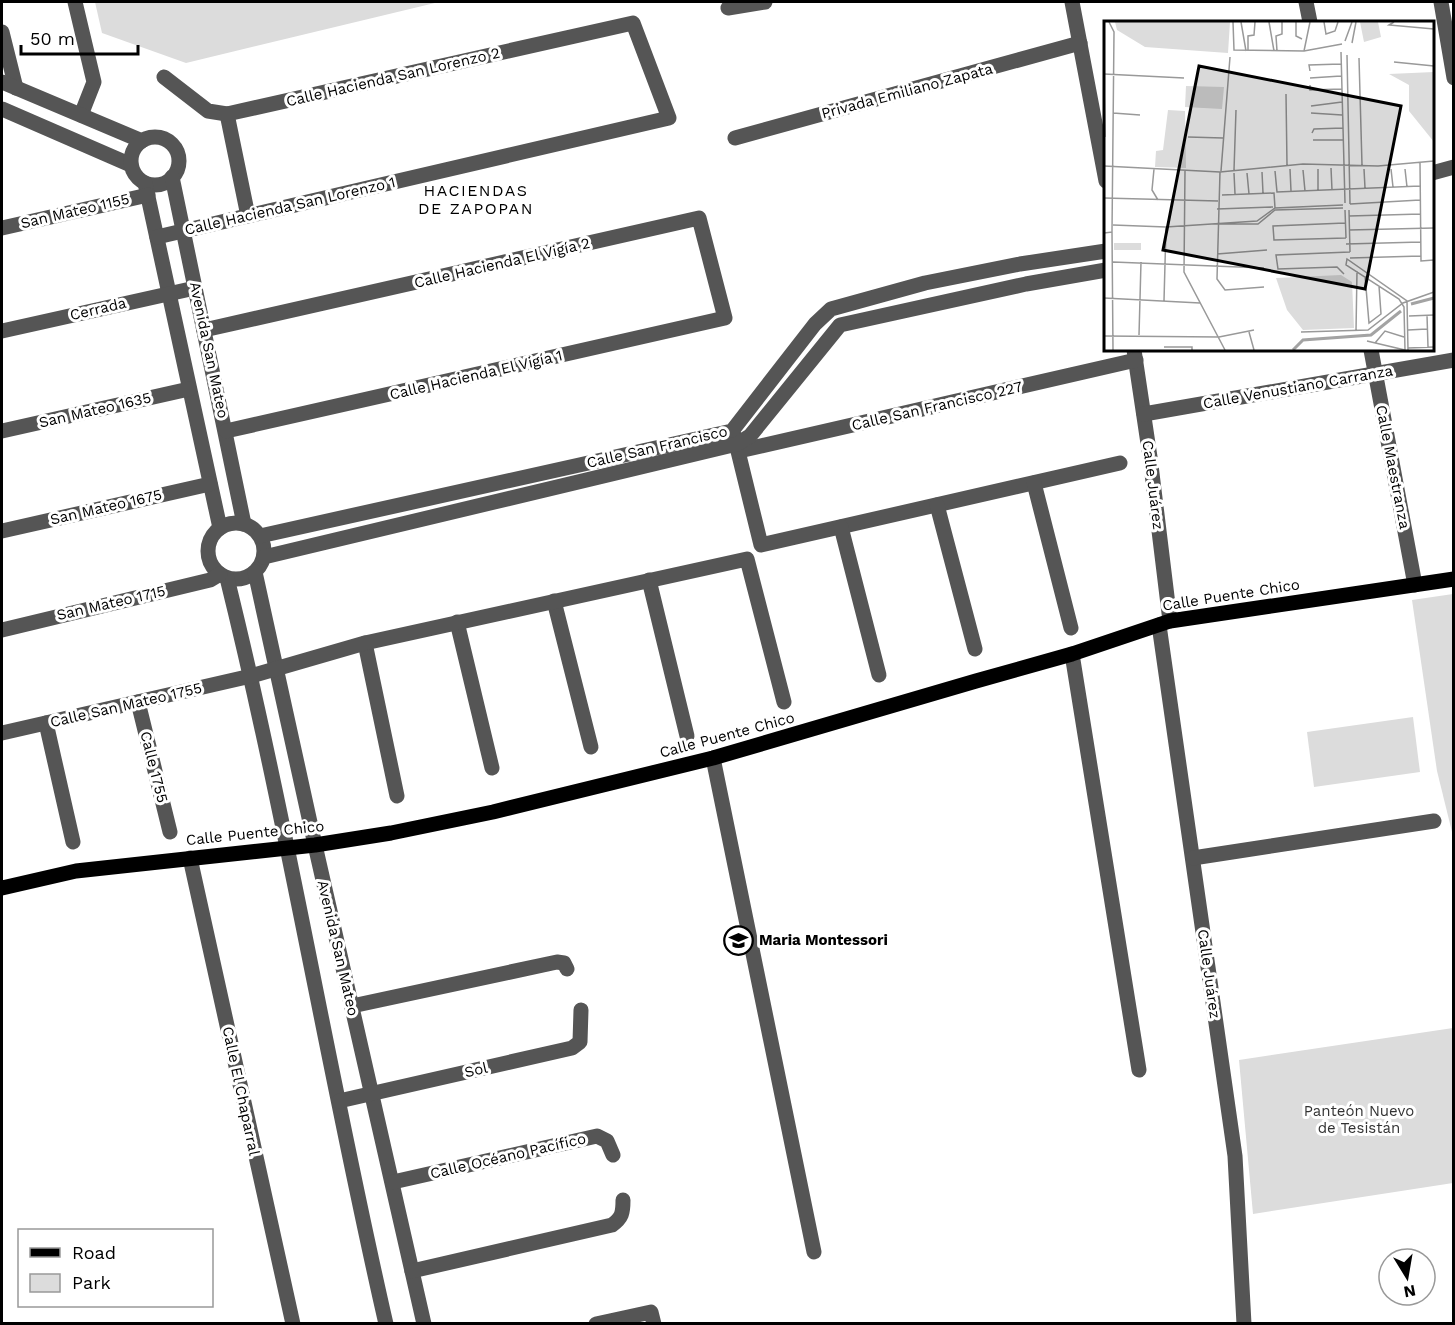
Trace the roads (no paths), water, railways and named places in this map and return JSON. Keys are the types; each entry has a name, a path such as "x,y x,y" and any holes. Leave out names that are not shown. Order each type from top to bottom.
{"main road":[{"name":"Calle Puente Chico","path":"2,888 76,871 288,849 391,834 494,812 713,758 1072,654 1164,623 1454,579"}],"street":[{"path":"75,2 94,82 81,115"},
{"path":"728,8 765,2"},
{"path":"1072,2 1104,170"},
{"path":"1306,2 1310,21"},
{"path":"1441,2 1454,78"},
{"name":"Calle Hacienda San Lorenzo 2","path":"227,114 633,23 669,118"},
{"path":"2,32 16,88"},
{"name":"Privada Emiliano Zapata","path":"735,138 1080,43"},
{"path":"164,76 208,111 227,114 248,216"},
{"name":"Avenida San Mateo","path":"2,82 142,141 158,137 173,145 178,161 172,177 244,524"},
{"name":"Avenida San Mateo","path":"2,110 131,165 146,189 220,528 208,546 209,557 212,566 223,576 251,676 366,1236 386,1323"},
{"name":"Calle Hacienda San Lorenzo 1","path":"157,237 669,118"},
{"path":"131,165 131,156 135,147 142,141"},
{"path":"1434,172 1454,167"},
{"path":"146,189 172,177"},
{"name":"San Mateo 1155","path":"2,228 146,189"},
{"name":"Calle Hacienda El Vigía 2","path":"204,330 699,218 725,318"},
{"path":"1104,251 1020,264 925,284 831,309 824,314 840,325 1026,284 1104,270"},
{"path":"1020,264 1026,284"},
{"path":"925,284 930,306"},
{"name":"Cerrada","path":"2,331 195,288"},
{"name":"Calle San Francisco","path":"736,442 748,409 824,314"},
{"name":"Calle Hacienda El Vigía 1","path":"226,431 725,318"},
{"name":"Calle San Francisco","path":"264,557 736,442 750,436 840,325"},
{"name":"Calle Maestranza","path":"1371,351 1415,585"},
{"name":"Calle San Francisco 227","path":"736,442 1135,355"},
{"name":"Calle Juárez","path":"1135,355 1144,414 1164,623 1193,858 1235,1156 1244,1323"},
{"name":"Calle Venustiano Carranza","path":"1144,414 1454,360"},
{"name":"San Mateo 1635","path":"2,431 190,393 218,393"},
{"path":"736,442 761,545 1119,463"},
{"name":"Calle San Francisco","path":"260,536 736,442"},
{"path":"1034,483 1071,628"},
{"name":"San Mateo 1675","path":"2,531 210,484"},
{"path":"937,505 975,649"},
{"path":"220,528 232,523 244,524 253,528 260,536 264,546 264,557 255,572 242,579 223,576"},
{"path":"841,527 879,675"},
{"name":"Calle San Mateo 1755","path":"2,733 251,676 365,643 747,559 784,702"},
{"name":"Avenida San Mateo","path":"255,572 424,1323"},
{"name":"San Mateo 1715","path":"2,630 223,576"},
{"path":"649,580 687,736"},
{"path":"554,601 591,747"},
{"path":"458,622 492,768"},
{"path":"365,643 397,796"},
{"path":"1072,654 1138,1070"},
{"path":"256,699 283,695"},
{"name":"Calle 1755","path":"138,702 170,832"},
{"path":"46,723 73,842"},
{"path":"713,758 814,1252"},
{"path":"1193,858 1434,821"},
{"name":"Calle El Chaparral","path":"190,858 293,1323"},
{"path":"352,1006 557,962 564,963 567,969"},
{"name":"Sol","path":"339,1101 572,1048 580,1042 581,1010"},
{"name":"Calle Océano Pacífico","path":"393,1182 597,1136 607,1141 613,1155"},
{"path":"412,1272 612,1225 619,1220 623,1212 623,1200"},
{"path":"596,1323 652,1318"}],"place":[{"name":"Maria Montessori","path":"738,940"}],"district":[{"name":"HACIENDAS DE ZAPOPAN","path":"476,199"}],"park label":[{"name":"Panteón Nuevo de Tesistán","path":"1359,1120"}]}
